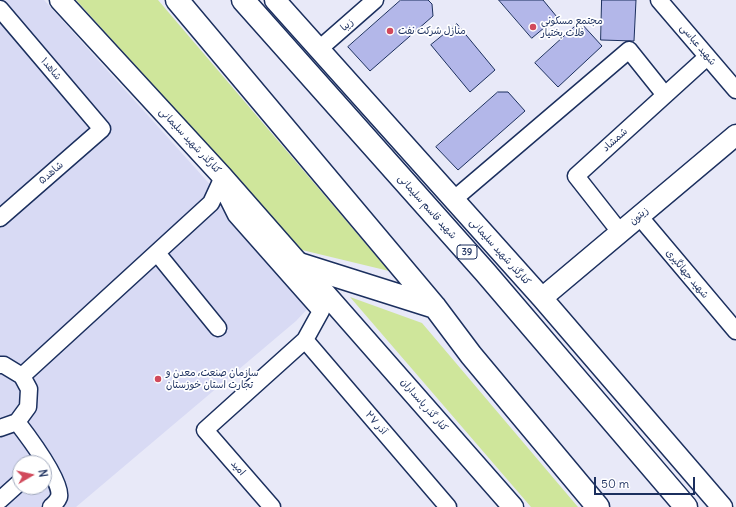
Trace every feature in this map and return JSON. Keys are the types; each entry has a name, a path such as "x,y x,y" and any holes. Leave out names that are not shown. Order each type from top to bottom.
{"highway":[{"path":"177,0 435,307 471,355 598,507"},
{"name":"شهید قاسم سلیمانی","path":"244,0 484,272 686,507"},
{"path":"299,264 435,307"}],"main road":[{"name":"کنارگذر شهید سلیمانی","path":"60,0 223,177 334,303"},
{"name":"کنارگذر شهید سلیمانی","path":"275,0 318,50 542,298 722,507"},
{"name":"زیتون","path":"542,298 736,135"},
{"name":"کنار گذر پاسداران","path":"334,303 513,507"}],"street":[{"name":"زیبا","path":"318,50 375,0"},
{"name":"شهید عباسی","path":"660,0 736,90"},
{"name":"شاهد۱","path":"0,9 102,129"},
{"path":"453,200 629,50 665,95"},
{"name":"شمشاد","path":"620,232 576,176 707,57"},
{"name":"شاهد۵","path":"3,210 102,129"},
{"path":"22,376 211,203 223,177"},
{"path":"223,177 227,197 236,215 321,311 305,340"},
{"name":"شهید جهانگیری","path":"639,216 736,331"},
{"path":"157,253 218,328"},
{"name":"امید","path":"272,507 205,430 305,340"},
{"name":"آذر ۲۷","path":"305,340 448,507"},
{"path":"0,365 4,365 22,376 29,389 28,407 18,422 0,428"},
{"path":"18,422 38,455"},
{"path":"51,507 56,502 59,492 52,479"},
{"path":"0,500 12,489"}],"shaded area":[{"path":"0,0 44,0 315,301 296,321 76,507 0,507"}],"green space":[{"path":"76,0 158,0 389,271 302,250"},
{"path":"350,297 422,323 578,507 531,507"}],"building":[{"name":"منازل شرکت نفت","path":"401,0 428,0 432,4 433,16 370,71 348,47"},
{"name":"مجتمع مسکونی فلات بختیار","path":"499,0 543,0 557,17 532,38"},
{"path":"602,0 636,0 634,41 601,40"},
{"path":"580,22 602,46 558,87 535,63"},
{"path":"457,24 495,70 470,92 431,45"},
{"path":"498,92 508,92 525,111 458,170 436,147"}],"place":[{"name":"مجتمع مسکونی فلات بختیار","path":"533,27"},
{"name":"منازل شرکت نفت","path":"390,31"},
{"name":"سازمان صنعت، معدن و تجارت استان خوزستان","path":"158,379"}]}
